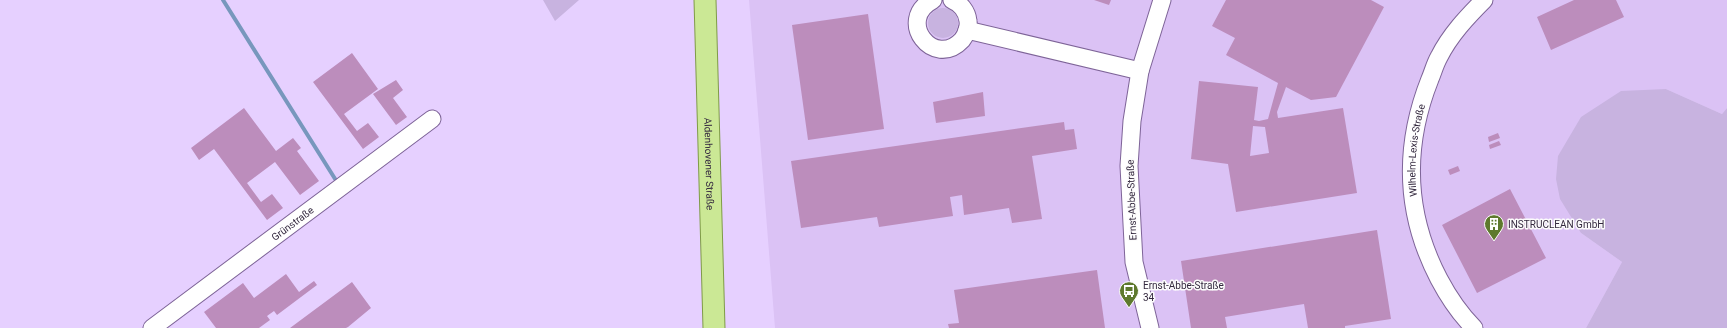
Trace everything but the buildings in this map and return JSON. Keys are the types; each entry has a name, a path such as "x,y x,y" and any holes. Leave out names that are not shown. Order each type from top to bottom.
{"main road":[{"name":"Aldenhovener Straße","path":"705,0 714,328"}],"street":[{"path":"933,0 922,8 918,16 917,24 920,36 928,45 943,49 951,48 959,44 964,38 967,30 968,22 966,14 962,7 952,0"},
{"name":"Ernst-Abbe-Straße","path":"1150,328 1134,262 1129,166 1132,121 1140,71 1162,0"},
{"name":"Wilhelm-Lexis-Straße","path":"1474,328 1446,292 1428,258 1416,216 1411,177 1413,138 1422,98 1439,57 1464,19 1484,0"},
{"path":"967,30 1140,71"},
{"name":"Grünstraße","path":"152,328 432,118"}],"shaded area":[{"path":"543,0 579,0 555,21"},
{"path":"749,0 1727,0 1727,108 1722,114 1666,89 1581,233 1622,262 1586,328 775,328"},
{"path":"943,8 954,12 958,23 954,34 943,38 932,34 928,23 932,12"},
{"path":"1666,89 1722,114 1727,108 1727,328 1586,328 1622,262 1581,233 1560,199 1556,179 1558,156 1581,117 1621,91"}],"waterway":[{"path":"223,0 337,182"}],"place":[{"name":"INSTRUCLEAN GmbH","path":"1494,241"},
{"name":"Ernst-Abbe-Straße 34","path":"1129,308"}]}
